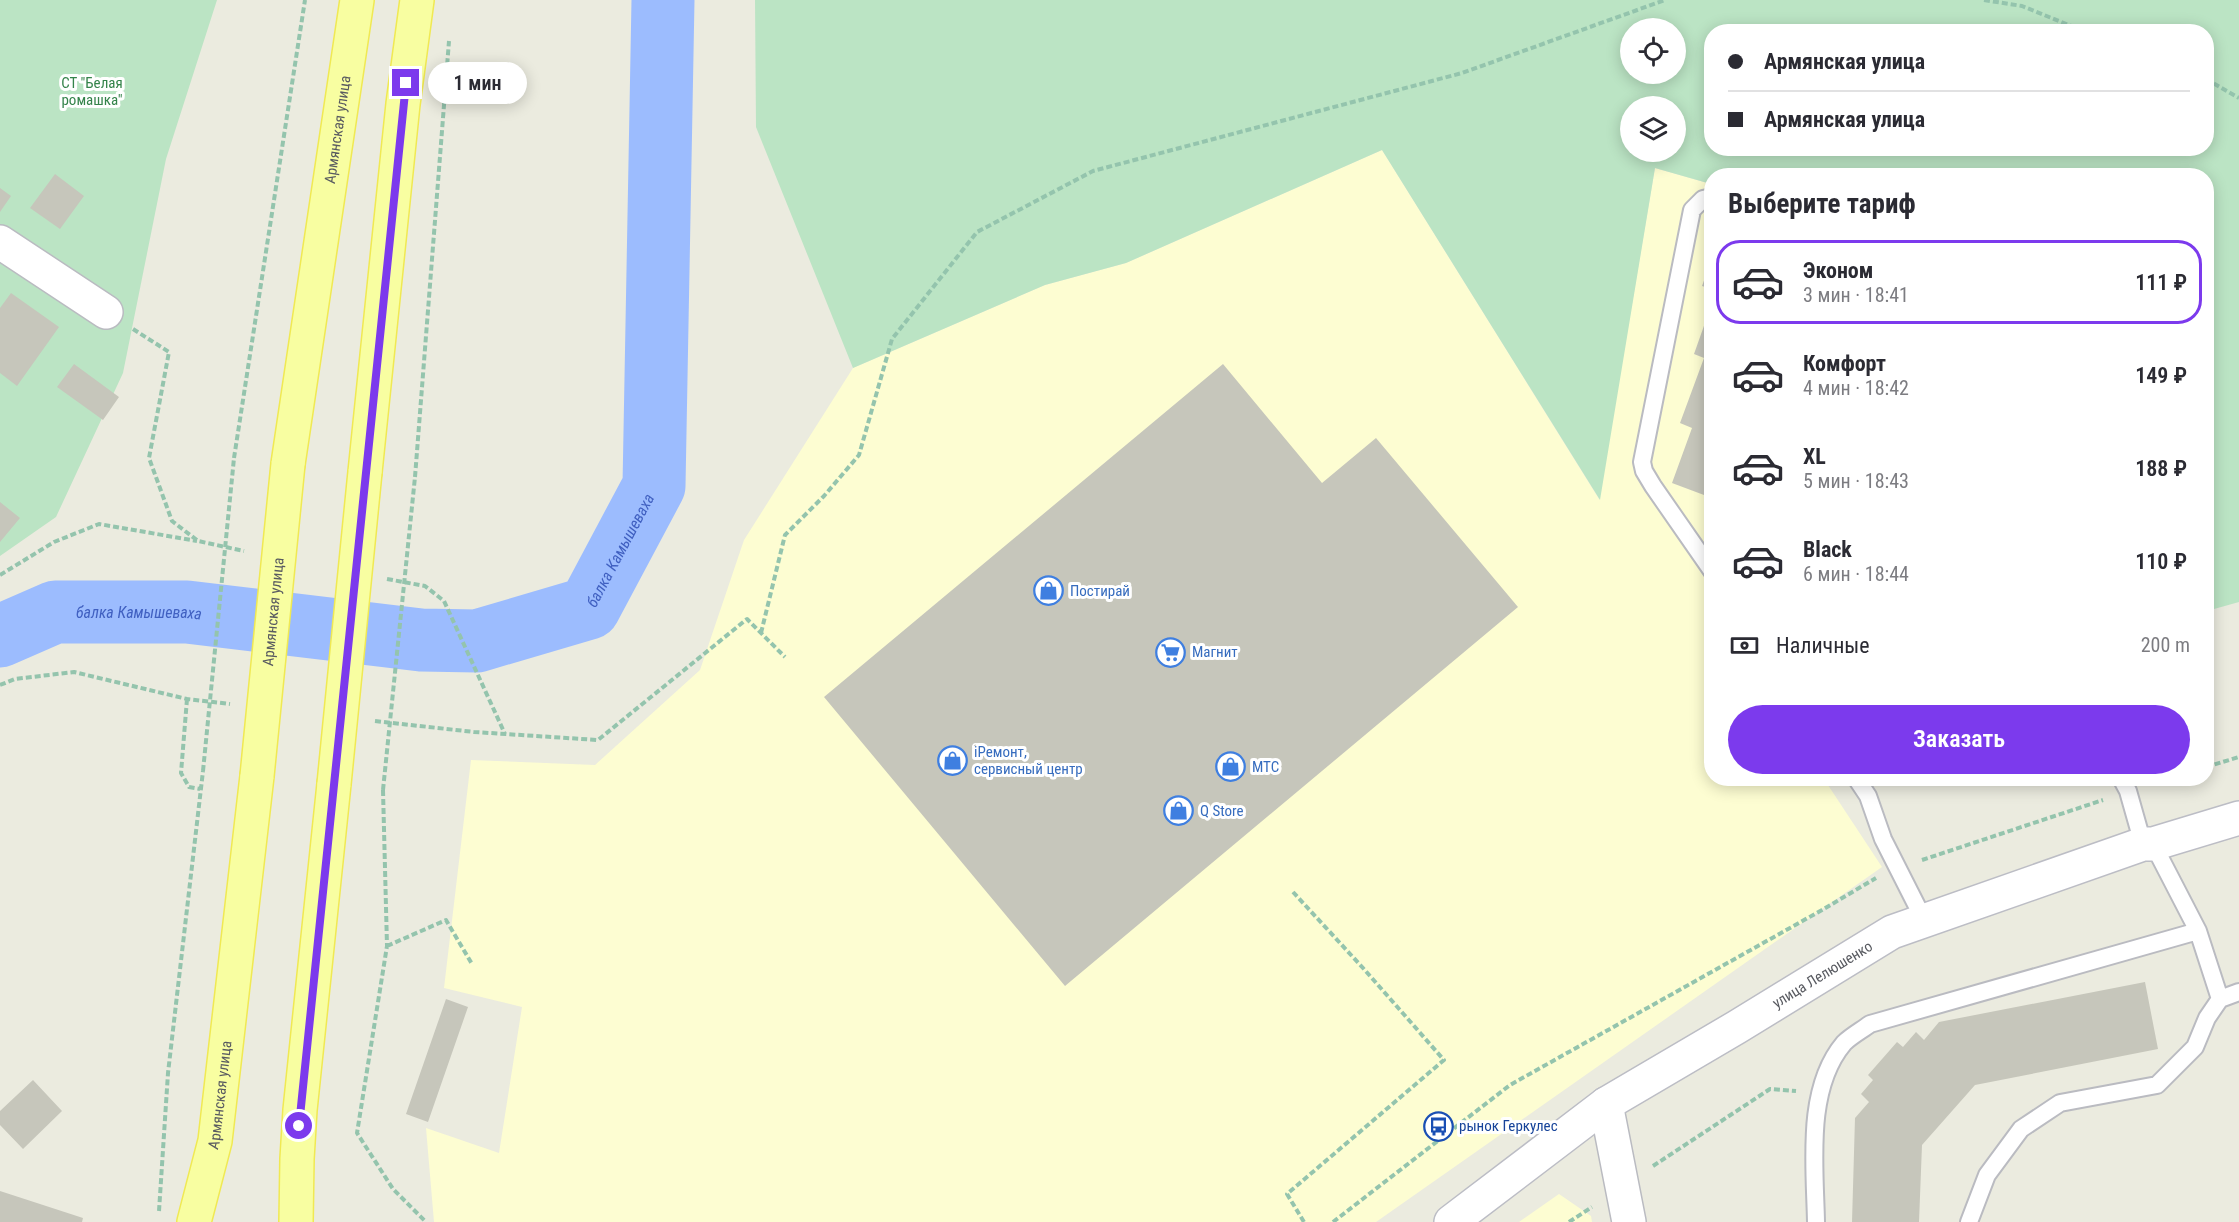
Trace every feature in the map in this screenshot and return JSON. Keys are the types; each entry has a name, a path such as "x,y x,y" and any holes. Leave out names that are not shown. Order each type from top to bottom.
{"main road":[{"name":"Армянская улица","path":"194,1222 215,1141 257,776 288,464 357,0"},
{"path":"296,1222 300,1110 403,104 417,0"}],"street":[{"path":"0,242 106,312"},
{"name":"улица Лелюшенко","path":"1451,1222 1606,1104 1737,1028 1892,932 2148,844 2239,818"},
{"path":"1606,1104 1629,1222"}],"lane":[{"path":"1704,199 1692,210 1642,462 1644,471 1653,486 1704,559"},
{"path":"1861,786 1868,796 1883,839 1923,920"},
{"path":"2125,786 2148,844 2198,931 2220,999"},
{"path":"1816,1222 1814,1133 1823,1079 1845,1043 1870,1024 2198,931"},
{"path":"1969,1222 1987,1175 2021,1129 2060,1103 2157,1085 2195,1047 2206,1018 2220,999 2239,992"}],"path":[{"path":"158,1221 168,1072 203,771 234,458 305,0"},
{"path":"761,633 785,535 824,496 859,455 892,339 977,232 1093,171 1462,73 1665,0"},
{"path":"1984,0 2022,6 2066,24"},
{"path":"426,1222 393,1189 357,1133 387,946 383,790 415,477 449,36"},
{"path":"2214,84 2239,98"},
{"path":"0,575 54,542 99,524 198,541"},
{"path":"371,720 474,732 598,740 747,619 785,657"},
{"path":"0,685 15,679 74,672 187,699 233,704"},
{"path":"187,699 181,773 189,787 200,789"},
{"path":"2214,765 2239,757"},
{"path":"1333,1222 1510,1085 1822,910 1870,880 2122,786"},
{"path":"1293,892 1444,1060 1287,1194 1304,1222"},
{"path":"387,946 446,920 472,964"},
{"path":"1622,1186 1770,1089 1821,1094"}],"shaded area":[{"path":"1382,150 1599,499 1655,168 1704,182 1704,786 1829,786 1882,867 1376,1222 434,1222 426,1128 499,1153 522,1007 444,988 471,760 595,765 700,670 744,540 853,368 1045,285 1126,263"},
{"path":"1559,1194 1591,1216 1592,1222 1519,1222"}],"green space":[{"name":"СТ \"Белая ромашка\"","path":"0,0 217,0 166,159 123,373 56,517 0,556"},
{"path":"755,0 2239,0 2239,602 2214,609 2214,168 1704,168 1704,182 1655,168 1600,500 1382,150 1126,263 1045,285 853,368 756,127"}],"building":[{"path":"55,174 84,196 60,229 30,208"},
{"path":"0,188 11,196 0,212"},
{"path":"11,293 59,327 17,386 0,373 0,308"},
{"path":"1704,326 1704,358 1694,354"},
{"path":"1704,358 1704,495 1672,483 1692,428 1680,423"},
{"path":"74,364 119,397 103,420 57,387"},
{"name":"Магнит","path":"1223,364 1322,483 1376,438 1518,607 1065,986 824,697"},
{"path":"0,502 20,518 0,542"},
{"path":"2145,982 2158,1049 1975,1085 1922,1145 1919,1222 1852,1222 1855,1118 1869,1102 1861,1094 1873,1080 1868,1075 1897,1042 1903,1047 1916,1032 1924,1040 1939,1022"},
{"path":"446,999 468,1007 428,1122 406,1114"},
{"path":"33,1080 62,1111 23,1149 0,1125 0,1111"},
{"path":"0,1191 83,1218 82,1222 0,1222"}],"waterway":[{"name":"балка Камышеваха","path":"0,636 55,612 187,612 421,640 477,641 589,608 654,486 663,0"}],"place":[{"name":"Постирай","path":"1049,591"},
{"name":"Магнит","path":"1171,652"},
{"name":"iРемонт, сервисный центр","path":"953,761"},
{"name":"МТС","path":"1231,767"},
{"name":"Q Store","path":"1179,811"},
{"name":"рынок Геркулес","path":"1438,1126"}],"route":[{"path":"299,1126 406,83"}]}
